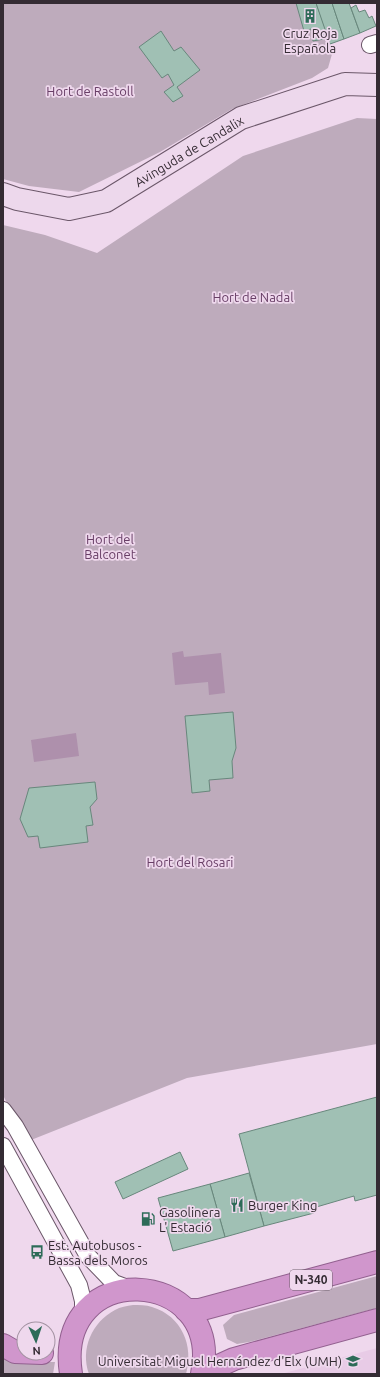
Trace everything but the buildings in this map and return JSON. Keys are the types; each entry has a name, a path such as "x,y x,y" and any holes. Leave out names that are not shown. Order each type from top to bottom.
{"highway":[{"name":"N-340","path":"186,1310 200,1310 377,1262"},
{"path":"71,1374 68,1357 70,1339 83,1315 92,1305 104,1297 116,1291 130,1289 151,1290 170,1297 186,1310 196,1323 202,1339 205,1356 202,1374"},
{"path":"202,1374 234,1359 377,1320"},
{"path":"56,1349 70,1339"},
{"path":"3,1345 16,1352"}],"main road":[{"name":"Avinguda de Candalix","path":"3,194 17,199 69,209 106,201 241,118 346,84 377,85"}],"street":[{"path":"3,1110 15,1126 88,1256 114,1283 130,1289"},
{"path":"3,1146 79,1285 83,1301 83,1315"}],"shaded area":[{"path":"183,651 184,657 221,653 225,693 209,695 208,682 175,685 172,653"},
{"path":"76,733 79,756 34,762 31,740"},
{"name":"Universitat Miguel Hernández d'Elx (UMH)","path":"377,1348 377,1374 281,1374"}],"green space":[{"name":"Hort de Rastoll","path":"3,3 316,3 329,38 332,54 328,68 312,78 232,109 160,152 79,192 29,186 3,179"},
{"path":"357,118 377,119 377,1044 187,1078 26,1142 3,1095 3,225 45,235 97,253 243,156"},
{"path":"377,1276 377,1308 249,1342 237,1344 227,1339 223,1325 234,1315"},
{"path":"133,1305 150,1306 162,1311 171,1317 178,1325 187,1343 188,1363 186,1374 89,1374 86,1355 87,1346 94,1329 107,1315 115,1310 121,1307"},
{"path":"3,1356 12,1362 55,1362 53,1374 3,1374"}],"place":[{"name":"Cruz Roja Española","path":"310,16"},
{"name":"Burger King","path":"237,1205"},
{"name":"Gasolinera L' Estació","path":"148,1219"},
{"name":"Est. Autobusos - Bassa dels Moros","path":"37,1252"},
{"name":"Universitat Miguel Hernández d'Elx (UMH)","path":"353,1361"}],"park label":[{"name":"Hort de Nadal","path":"253,297"},
{"name":"Hort del Balconet","path":"110,546"},
{"name":"Hort del Rosari","path":"190,862"}]}
